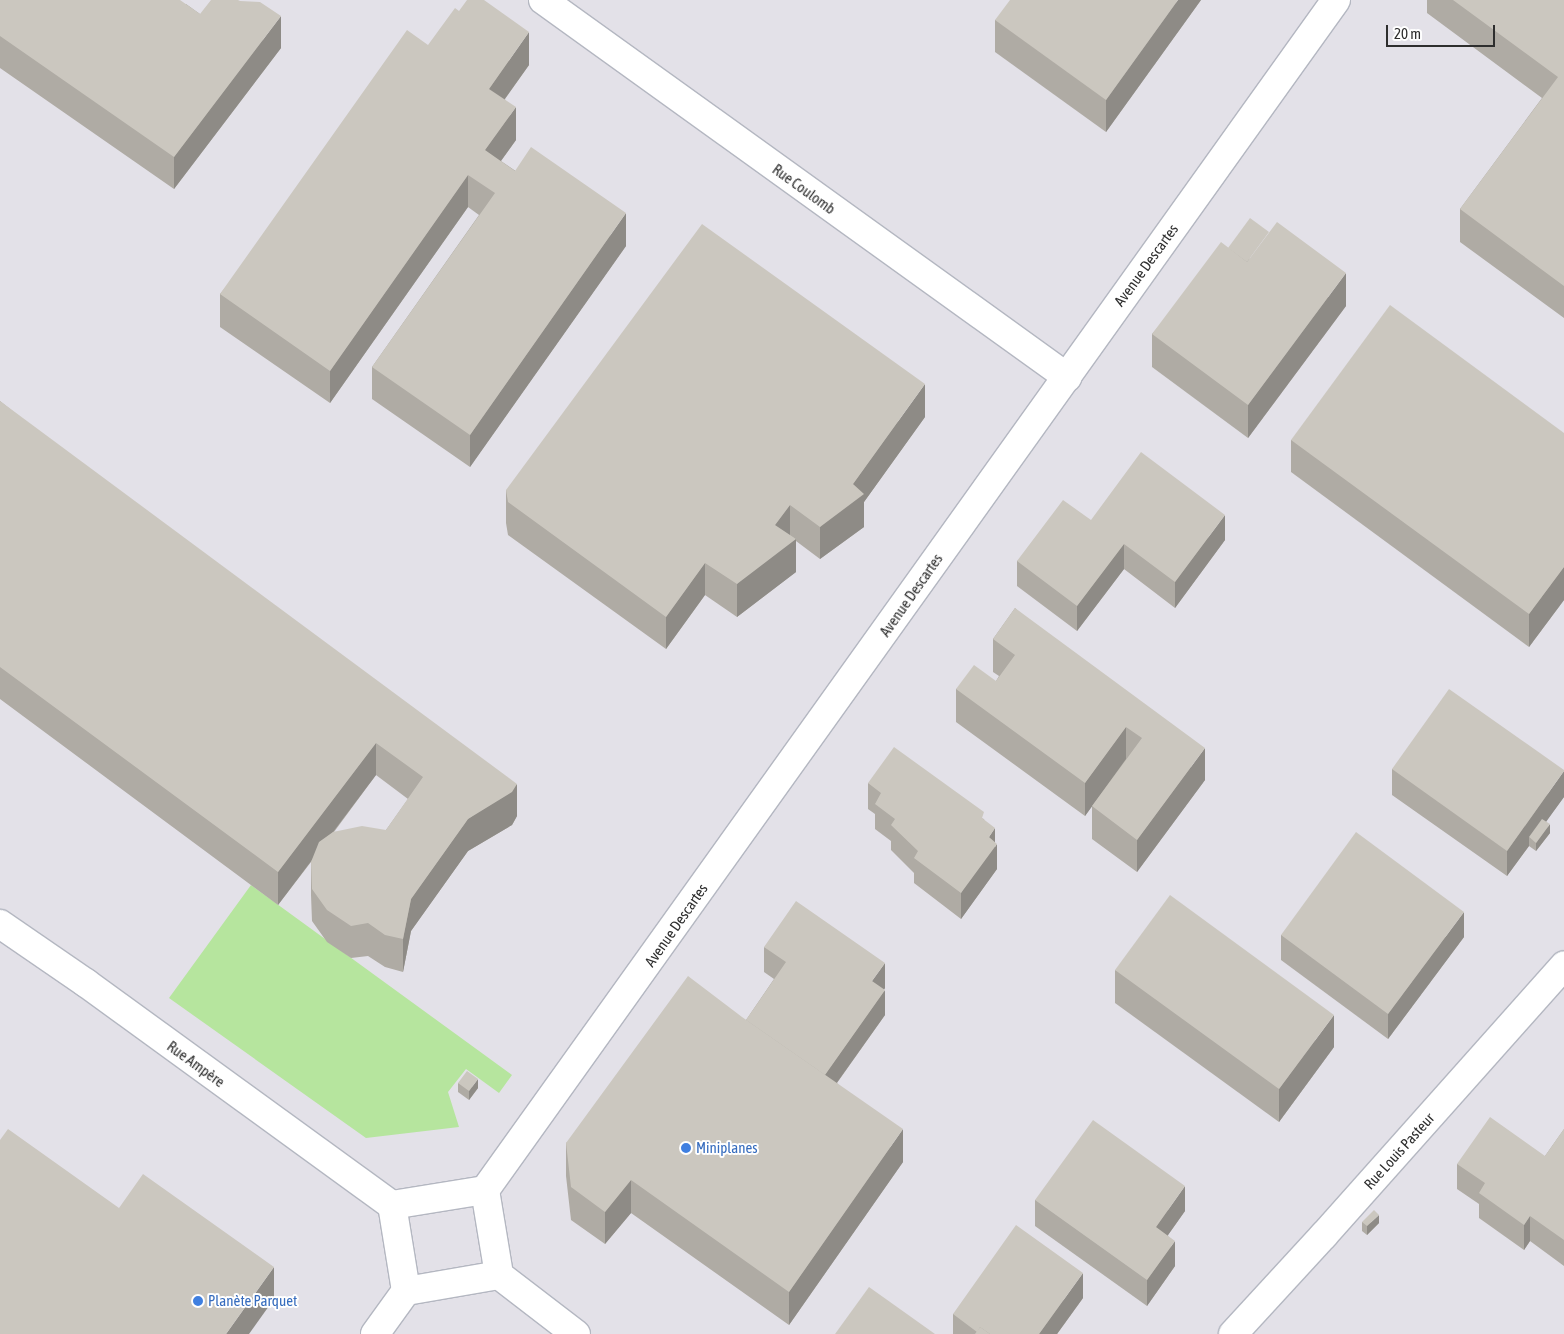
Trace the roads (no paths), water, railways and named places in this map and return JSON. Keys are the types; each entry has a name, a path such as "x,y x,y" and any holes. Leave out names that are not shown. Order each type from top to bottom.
{"street":[{"name":"Rue Coulomb","path":"543,0 1067,377"},
{"name":"Avenue Descartes","path":"485,1190 1336,0"},
{"name":"Rue Ampère","path":"0,924 86,983 392,1205"},
{"name":"Rue Louis Pasteur","path":"1233,1334 1564,966"},
{"path":"406,1291 392,1205 485,1190 499,1275 576,1334"},
{"path":"375,1334 406,1291 499,1275"}],"place":[{"name":"Miniplanes","path":"686,1148"},
{"name":"Planète Parquet","path":"198,1301"}]}
